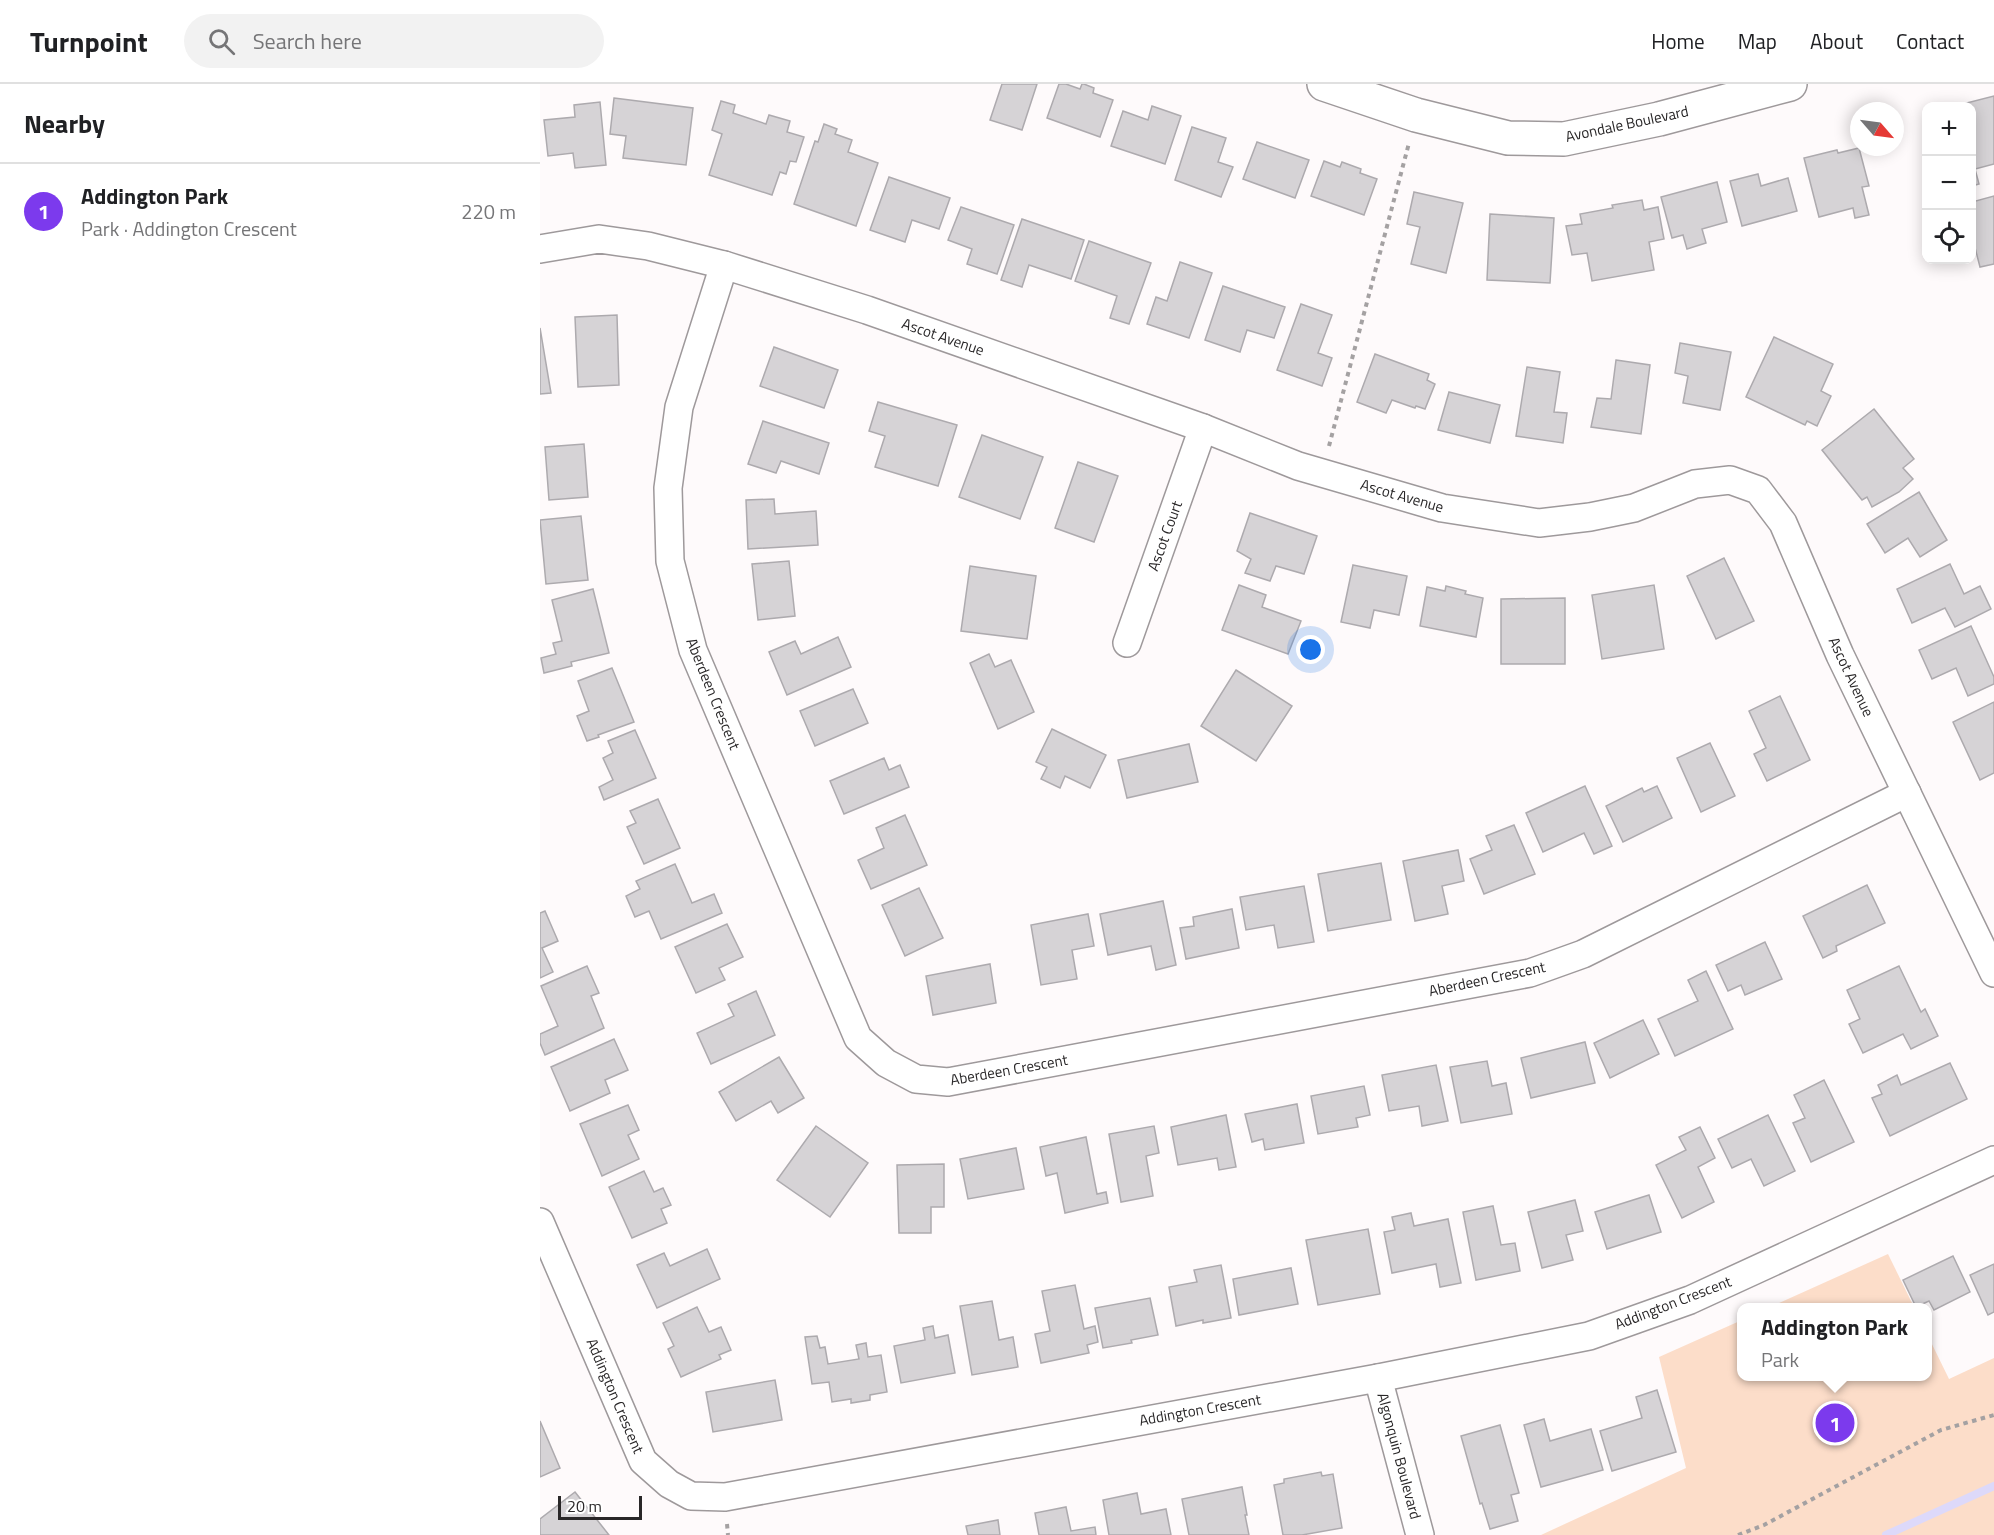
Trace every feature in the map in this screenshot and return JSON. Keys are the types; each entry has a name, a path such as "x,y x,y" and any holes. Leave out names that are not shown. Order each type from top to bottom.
{"street":[{"name":"Avondale Boulevard","path":"1324,84 1416,115 1508,138 1564,139 1659,119 1790,84"},
{"name":"Ascot Avenue","path":"540,249 599,239 648,246 724,265 867,310 1203,428 1298,466 1442,508 1539,523 1590,518 1634,508 1695,484 1730,480 1758,490 1783,523 1840,655 1994,973"},
{"name":"Aberdeen Crescent","path":"724,265 679,407 668,488 670,561 693,650 858,1038 886,1063 916,1079 948,1082 1530,973 1584,954 1907,793"},
{"name":"Ascot Court","path":"1127,644 1203,428"},
{"name":"Addington Crescent","path":"540,1222 643,1461 669,1484 691,1496 725,1497 1378,1378 1589,1336 1690,1300 1994,1160"},
{"name":"Algonquin Boulevard","path":"1378,1378 1420,1535"}],"path":[{"path":"1322,473 1416,115"},
{"path":"1738,1535 1764,1525 1941,1430 1994,1415"}],"shaded area":[{"path":"1888,1254 1912,1303 1779,1303"},
{"path":"1737,1322 1737,1381 1932,1381 1932,1344 1949,1379 1994,1358 1994,1535 1541,1535 1686,1468 1659,1357"}],"building":[{"path":"1002,84 1037,84 1022,130 990,120"},
{"path":"1059,84 1080,89 1084,84 1094,88 1093,93 1113,100 1100,137 1047,118"},
{"path":"1994,96 1994,164 1976,169 1976,102 1971,102"},
{"path":"614,98 693,108 686,165 623,158 626,136 610,134"},
{"path":"721,101 735,105 733,113 766,124 769,115 790,121 787,132 804,137 796,162 790,161 786,174 780,172 772,195 709,175 722,134 712,130"},
{"path":"600,102 606,165 575,168 573,153 548,156 544,120 575,117 574,105"},
{"path":"1152,106 1181,116 1165,164 1111,146 1123,111 1148,120"},
{"path":"824,124 837,129 835,134 852,140 848,152 878,163 856,226 794,204 815,141 818,142"},
{"path":"1192,127 1226,138 1218,162 1233,167 1221,197 1175,180"},
{"path":"1257,142 1309,160 1295,198 1243,179"},
{"path":"1837,150 1838,153 1850,150 1850,156 1861,156 1869,186 1862,187 1869,215 1855,218 1853,208 1819,217 1804,158"},
{"path":"1324,161 1340,167 1342,162 1361,169 1360,173 1377,179 1364,215 1311,196"},
{"path":"1758,174 1761,186 1788,178 1797,211 1742,226 1730,181"},
{"path":"889,177 950,198 939,229 912,220 905,242 870,230"},
{"path":"1717,182 1727,222 1702,229 1706,243 1687,249 1683,235 1672,238 1661,197"},
{"path":"1414,192 1463,203 1446,273 1411,264 1420,227 1407,224"},
{"path":"1994,196 1994,264 1980,267 1976,252 1976,201"},
{"path":"1642,200 1644,210 1658,207 1664,239 1649,242 1654,270 1592,281 1587,253 1572,255 1566,226 1582,224 1580,214"},
{"path":"961,207 1014,225 997,274 967,264 972,249 948,240"},
{"path":"1490,214 1554,218 1550,283 1487,280"},
{"path":"1022,219 1084,240 1071,279 1029,265 1022,287 1001,280"},
{"path":"1089,241 1151,263 1129,324 1110,318 1117,296 1075,281"},
{"path":"1180,262 1212,273 1189,338 1147,324 1156,297 1167,301"},
{"path":"1223,286 1285,307 1274,338 1247,330 1240,352 1205,340"},
{"path":"1301,304 1332,315 1318,353 1332,358 1322,386 1277,370"},
{"path":"617,315 619,385 578,387 575,317"},
{"path":"540,328 551,393 540,394"},
{"path":"1774,337 1833,364 1821,391 1831,396 1817,426 1807,421 1805,425 1746,397"},
{"path":"1680,343 1731,352 1720,410 1683,403 1688,376 1675,373"},
{"path":"774,347 838,370 824,408 760,386"},
{"path":"1375,354 1429,374 1427,380 1435,384 1425,409 1392,400 1386,413 1357,402"},
{"path":"1616,360 1650,365 1641,434 1591,427 1597,398 1611,399"},
{"path":"1527,367 1560,372 1554,412 1567,413 1563,443 1516,436"},
{"path":"1449,392 1500,405 1490,443 1438,430"},
{"path":"878,402 957,425 938,486 875,467 885,436 869,431"},
{"path":"1874,409 1914,459 1903,468 1913,479 1899,492 1872,507 1867,497 1862,500 1822,450"},
{"path":"763,421 829,443 819,474 781,461 776,473 748,464"},
{"path":"982,435 1043,457 1020,519 959,497"},
{"path":"584,444 588,497 549,500 545,447"},
{"path":"1078,462 1118,476 1094,542 1055,528"},
{"path":"1919,492 1947,540 1920,557 1908,538 1885,553 1867,524"},
{"path":"774,499 775,514 816,511 818,545 748,549 746,500"},
{"path":"1250,513 1317,536 1304,574 1276,566 1270,581 1245,573 1251,559 1237,551"},
{"path":"581,516 588,580 546,584 540,520"},
{"path":"1724,558 1754,621 1716,639 1687,576"},
{"path":"789,561 795,616 758,620 752,564"},
{"path":"1950,564 1964,594 1980,586 1991,609 1955,627 1945,608 1912,623 1897,589"},
{"path":"1353,565 1407,576 1399,615 1374,610 1370,628 1341,622"},
{"path":"970,566 1036,576 1027,639 961,631"},
{"path":"1239,585 1266,595 1262,607 1301,621 1288,654 1222,630"},
{"path":"1654,585 1664,649 1602,659 1592,595"},
{"path":"1446,586 1483,598 1476,637 1420,626 1427,587 1445,591"},
{"path":"593,589 609,653 571,662 572,666 544,673 541,658 556,654 553,643 562,641 552,600"},
{"path":"1565,598 1565,664 1501,664 1501,599"},
{"path":"1971,626 1994,677 1994,684 1968,696 1956,668 1932,679 1919,650"},
{"path":"838,637 851,667 787,695 769,652 795,641 801,654"},
{"path":"989,654 995,667 1011,660 1034,712 998,729 970,663"},
{"path":"612,668 634,722 587,741 577,716 589,711 578,681"},
{"path":"1236,670 1292,706 1256,761 1201,726"},
{"path":"853,689 868,723 815,746 800,711"},
{"path":"1780,696 1810,760 1767,781 1754,754 1766,748 1749,711"},
{"path":"1994,702 1994,773 1980,780 1953,722"},
{"path":"1052,729 1106,755 1090,788 1065,776 1060,788 1041,779 1047,767 1036,762"},
{"path":"635,730 656,778 604,800 599,787 613,780 603,758 613,753 608,741"},
{"path":"1710,743 1735,796 1701,812 1677,758"},
{"path":"1189,744 1198,782 1127,798 1118,760"},
{"path":"884,758 889,770 900,765 909,787 844,814 830,781"},
{"path":"1585,786 1612,846 1594,854 1584,833 1543,852 1526,813"},
{"path":"1657,786 1672,818 1623,842 1606,806 1642,788 1644,792"},
{"path":"658,799 680,848 644,864 627,827 636,823 630,811"},
{"path":"905,815 927,865 871,889 858,860 884,848 876,828"},
{"path":"1514,825 1535,874 1484,894 1470,859 1492,850 1486,836"},
{"path":"1458,850 1464,881 1442,886 1448,914 1415,921 1403,861"},
{"path":"1381,863 1391,920 1328,931 1318,874"},
{"path":"675,864 692,903 714,894 722,913 661,939 649,911 635,917 626,896 640,889 636,881"},
{"path":"1867,885 1885,923 1836,946 1837,951 1823,958 1803,916"},
{"path":"1304,886 1314,942 1278,948 1274,925 1246,930 1240,897"},
{"path":"919,888 943,938 905,956 882,905"},
{"path":"1163,901 1176,965 1156,970 1151,946 1108,955 1100,914"},
{"path":"1232,909 1239,948 1186,959 1180,928 1194,926 1193,917"},
{"path":"545,911 558,941 542,948 553,972 540,978 540,913"},
{"path":"1088,914 1094,946 1072,950 1077,979 1041,985 1031,925"},
{"path":"727,924 743,957 719,968 725,980 696,993 675,947"},
{"path":"1765,942 1782,979 1745,995 1741,985 1728,991 1716,965"},
{"path":"990,964 996,1003 933,1015 926,976"},
{"path":"587,966 599,993 591,996 604,1028 545,1055 540,1043 540,1034 558,1026 541,986"},
{"path":"1899,966 1921,1012 1925,1009 1938,1036 1911,1049 1903,1034 1863,1053 1849,1024 1860,1019 1847,990"},
{"path":"1706,971 1733,1029 1675,1056 1658,1019 1698,1001 1688,980"},
{"path":"756,991 775,1035 711,1064 697,1033 734,1016 728,1004"},
{"path":"1643,1020 1659,1054 1610,1078 1594,1043"},
{"path":"614,1039 628,1070 605,1080 610,1093 570,1111 551,1067"},
{"path":"1585,1042 1595,1083 1531,1098 1521,1058"},
{"path":"779,1057 804,1098 778,1113 771,1101 736,1121 719,1092"},
{"path":"1487,1061 1492,1086 1506,1083 1512,1114 1461,1123 1450,1067"},
{"path":"1950,1063 1967,1099 1890,1136 1872,1098 1882,1094 1878,1085 1897,1075 1901,1085"},
{"path":"1436,1065 1448,1121 1422,1126 1419,1106 1389,1111 1382,1075"},
{"path":"1824,1080 1854,1142 1811,1162 1793,1123 1805,1118 1794,1095"},
{"path":"1364,1086 1370,1115 1356,1118 1358,1127 1318,1134 1311,1096"},
{"path":"1297,1104 1304,1143 1265,1150 1263,1139 1252,1142 1245,1114"},
{"path":"628,1105 639,1130 628,1135 639,1159 602,1176 580,1124"},
{"path":"1226,1115 1236,1167 1219,1170 1217,1158 1178,1165 1171,1127"},
{"path":"1768,1115 1795,1171 1764,1186 1751,1159 1732,1168 1718,1139"},
{"path":"816,1126 868,1163 830,1217 777,1180"},
{"path":"1154,1126 1159,1153 1146,1156 1153,1196 1121,1202 1109,1134"},
{"path":"1700,1127 1715,1158 1698,1167 1714,1202 1682,1218 1656,1165 1686,1150 1679,1137"},
{"path":"1086,1137 1097,1194 1106,1192 1108,1203 1065,1213 1057,1173 1046,1176 1040,1147"},
{"path":"1016,1148 1024,1189 968,1199 960,1159"},
{"path":"944,1164 944,1207 931,1207 931,1233 899,1233 897,1165"},
{"path":"644,1171 654,1192 663,1188 671,1205 661,1209 667,1223 632,1238 609,1187"},
{"path":"1649,1195 1661,1232 1607,1249 1595,1212"},
{"path":"1575,1200 1583,1231 1566,1235 1573,1260 1542,1268 1528,1212"},
{"path":"1493,1206 1501,1245 1515,1243 1520,1271 1476,1280 1463,1212"},
{"path":"1411,1213 1414,1226 1448,1219 1461,1283 1440,1287 1436,1264 1392,1273 1384,1232 1395,1230 1392,1217"},
{"path":"1368,1229 1380,1294 1318,1305 1306,1240"},
{"path":"707,1249 720,1279 657,1308 637,1265 664,1253 670,1266"},
{"path":"1953,1256 1970,1292 1934,1310 1929,1301 1914,1303 1903,1280"},
{"path":"1994,1264 1994,1312 1988,1315 1970,1275"},
{"path":"1221,1265 1231,1318 1203,1323 1203,1320 1176,1326 1169,1287 1197,1282 1194,1270"},
{"path":"1291,1268 1298,1304 1239,1315 1233,1279"},
{"path":"1075,1285 1084,1329 1095,1326 1098,1342 1087,1345 1089,1353 1041,1363 1035,1334 1050,1331 1042,1291"},
{"path":"1150,1298 1158,1335 1131,1340 1132,1343 1103,1348 1095,1308"},
{"path":"992,1301 999,1340 1013,1337 1018,1367 972,1375 960,1306"},
{"path":"697,1307 709,1332 721,1327 731,1350 719,1355 721,1359 681,1377 668,1349 674,1346 663,1323"},
{"path":"933,1326 935,1338 948,1335 955,1373 901,1383 894,1346 925,1340 923,1328"},
{"path":"817,1336 820,1348 825,1347 828,1364 859,1359 856,1345 866,1343 868,1357 881,1355 887,1392 870,1395 870,1400 851,1403 851,1399 832,1402 829,1382 812,1384 805,1337"},
{"path":"775,1380 782,1420 713,1432 706,1392"},
{"path":"1657,1390 1676,1452 1612,1471 1600,1431 1642,1418 1636,1397"},
{"path":"1544,1419 1550,1441 1591,1429 1603,1470 1541,1487 1524,1425"},
{"path":"540,1421 560,1468 540,1477"},
{"path":"1500,1425 1519,1493 1511,1495 1518,1521 1490,1529 1482,1503 1480,1504 1461,1436"},
{"path":"1321,1472 1322,1476 1333,1474 1342,1528 1302,1535 1283,1535 1274,1485 1284,1483 1284,1479"},
{"path":"1242,1487 1249,1535 1189,1535 1182,1499"},
{"path":"575,1492 609,1535 540,1535 540,1519"},
{"path":"1137,1493 1141,1514 1166,1509 1171,1535 1109,1535 1103,1500"},
{"path":"1066,1507 1071,1531 1095,1527 1096,1535 1039,1535 1035,1513"},
{"path":"998,1520 1000,1535 968,1535 966,1526"}],"waterway":[{"path":"1886,1535 1994,1486"}],"place":[{"name":"Addington Park","path":"1835,1423"}]}
